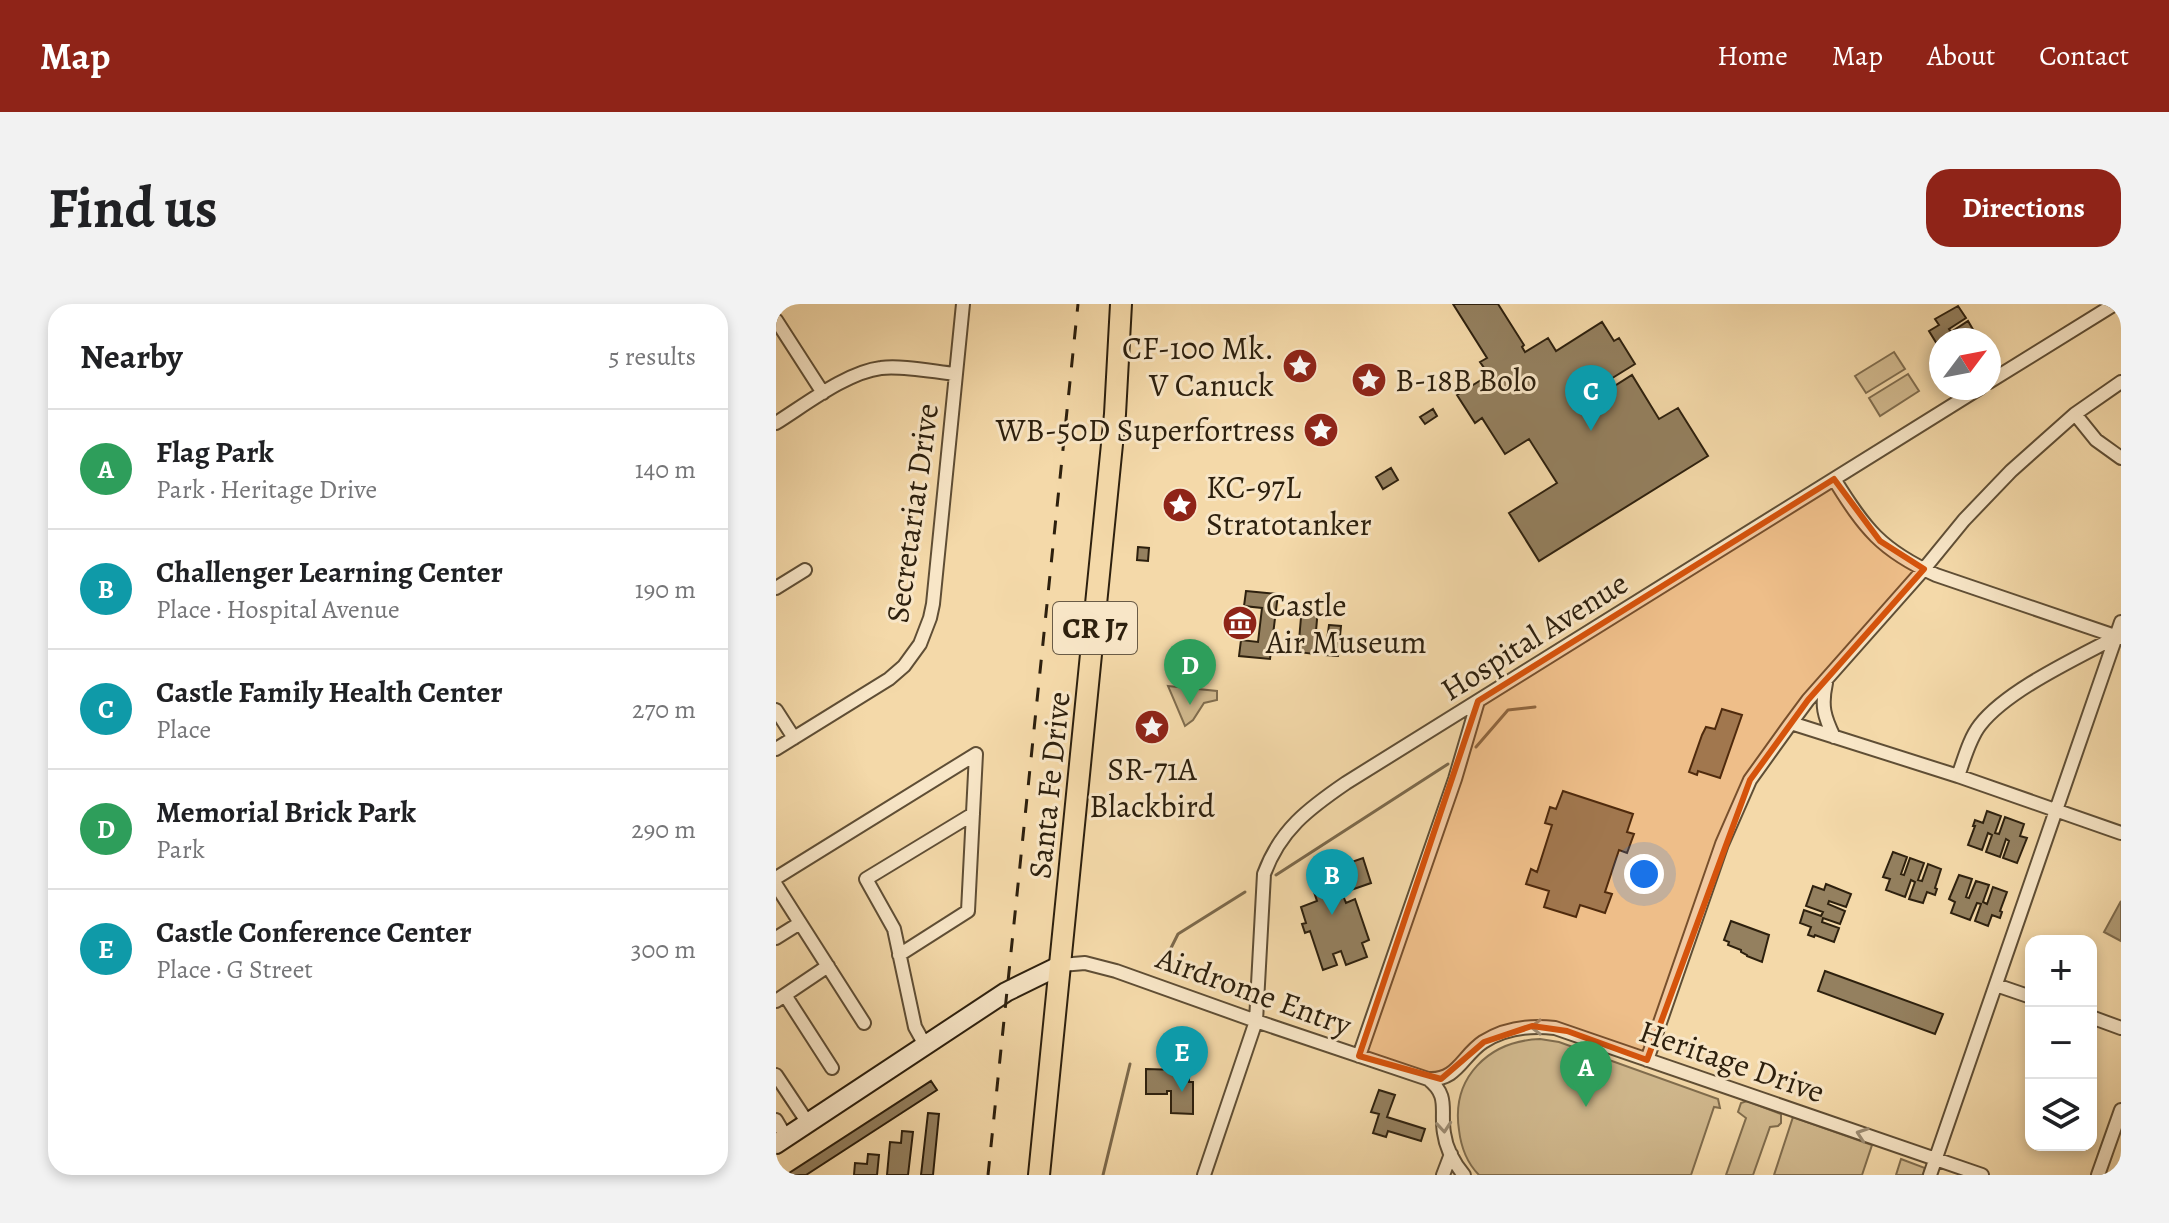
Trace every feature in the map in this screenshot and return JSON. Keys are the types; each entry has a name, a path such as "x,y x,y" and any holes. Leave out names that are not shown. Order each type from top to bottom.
{"main road":[{"name":"Santa Fe Drive","path":"1039,1175 1115,414 1121,304"},
{"path":"781,1140 1006,992 1061,965"}],"street":[{"name":"Secretariat Drive","path":"776,749 889,679 913,655 926,631 933,604 963,304"},
{"path":"2001,375 2115,304"},
{"path":"776,320 823,393"},
{"path":"776,423 864,372 884,367 956,374"},
{"path":"1647,1060 1722,844 1750,780 1827,679 1964,520 2011,471 2075,414 2121,382"},
{"name":"Hospital Avenue","path":"1204,1175 1256,1021 1264,874 1270,857 1289,828 1315,804 1961,400"},
{"path":"2075,414 2096,440 2121,458"},
{"path":"1834,479 1857,515 1895,554 1924,569 2119,637"},
{"path":"776,588 805,570"},
{"path":"1930,1175 2119,637 2121,622"},
{"path":"1958,776 1978,727 1995,709 2059,667 2119,637"},
{"path":"1827,679 1822,702 1834,737"},
{"path":"1359,1056 1455,779 1478,701"},
{"path":"776,710 794,738"},
{"path":"1791,723 1958,776 2121,833"},
{"path":"776,878 976,754 968,911 899,955"},
{"path":"925,1045 915,1027 894,929 866,879 973,814"},
{"path":"776,885 864,1023"},
{"path":"776,938 800,923"},
{"name":"Airdrome Entry","path":"1061,965 1098,965 1140,978 1428,1079"},
{"path":"828,966 780,998 832,1068"},
{"path":"1996,985 2025,995"},
{"path":"2097,1019 2121,1028"},
{"name":"Heritage Drive","path":"1428,1079 1450,1075 1476,1047 1511,1030 1532,1026 1567,1031 1982,1175"},
{"path":"776,1075 808,1123"},
{"path":"1428,1079 1443,1097 1444,1133 1451,1154 1464,1175"},
{"path":"2098,1175 2116,1140 2121,1110"},
{"path":"776,1120 781,1140"},
{"path":"1443,1175 1451,1154"}],"highlighted area":[{"path":"1834,479 1880,541 1924,569 1808,700 1750,780 1647,1060 1567,1031 1532,1026 1484,1042 1441,1079 1359,1056 1478,701"}],"shaded area":[{"path":"1894,352 1905,369 1866,393 1855,376"},
{"path":"1908,374 1919,391 1880,416 1869,398"},
{"path":"1168,686 1217,691 1217,700 1204,703 1185,726"},
{"path":"2121,901 2121,941 2104,932"},
{"path":"1540,1039 1559,1042 1718,1099 1720,1108 1714,1107 1691,1175 1479,1175 1465,1154 1459,1130 1458,1111 1468,1078 1477,1065 1490,1055 1522,1041"},
{"path":"1747,1101 1781,1114 1781,1123 1770,1127 1753,1175 1726,1175 1746,1118 1738,1112 1741,1103"},
{"path":"1793,1117 1872,1145 1862,1175 1774,1175"},
{"path":"1901,1159 1925,1168 1923,1175 1896,1175"}],"building":[{"path":"1453,304 1498,304 1524,345 1525,352 1548,338 1556,351 1602,322 1614,341 1619,338 1635,364 1593,390 1597,397 1632,375 1659,419 1678,408 1708,456 1539,561 1509,513 1557,483 1529,439 1505,454 1482,418 1475,423 1457,395 1489,375 1480,362 1487,358"},
{"path":"1958,306 1966,318 1951,328 1934,328 1939,325 1935,319"},
{"path":"1968,321 1972,328 1957,328"},
{"path":"1433,409 1437,416 1425,424 1420,417"},
{"path":"1391,468 1398,480 1383,489 1376,477"},
{"path":"1138,547 1149,548 1148,561 1137,560"},
{"path":"1246,591 1278,594 1270,659 1239,656 1241,640 1258,642 1262,608 1244,606"},
{"path":"1302,606 1318,608 1314,654 1298,652"},
{"path":"1329,625 1341,626 1338,656 1325,655"},
{"path":"1722,709 1742,715 1720,778 1698,771 1697,775 1689,772 1706,727 1715,729"},
{"path":"1563,791 1633,814 1627,832 1634,834 1627,853 1619,850 1605,892 1612,894 1605,913 1580,905 1576,917 1544,907 1549,891 1526,884 1531,869 1537,872 1552,825 1545,823 1550,807 1556,809"},
{"path":"1987,811 2001,816 1995,833 1999,834 2005,817 2024,824 2020,836 2027,838 2017,863 2003,858 2009,841 2006,839 2000,857 1986,852 1992,835 1988,833 1982,850 1968,845 1975,820 1983,823"},
{"path":"1893,852 1907,857 1901,874 1904,875 1910,858 1924,863 1918,880 1922,881 1928,864 1941,869 1935,895 1927,892 1923,903 1909,899 1915,882 1911,880 1905,897 1886,890 1890,879 1883,877"},
{"path":"1363,858 1371,883 1342,893 1346,903 1355,899 1369,940 1362,943 1367,957 1346,965 1341,951 1333,954 1337,965 1323,970 1310,931 1305,933 1302,924 1306,923 1301,907 1317,901 1309,877"},
{"path":"1959,875 1972,879 1966,897 1969,898 1976,881 1989,885 1983,902 1987,904 1993,887 2007,892 2000,918 1992,915 1988,926 1975,921 1981,904 1977,903 1970,920 1951,913 1955,902 1949,899"},
{"path":"1826,884 1851,894 1846,907 1829,901 1828,904 1845,911 1840,924 1823,918 1822,922 1839,928 1834,942 1808,935 1811,927 1800,923 1804,910 1821,916 1823,912 1806,906 1813,886 1824,890"},
{"path":"1731,921 1769,935 1762,962 1724,940"},
{"path":"1825,971 1943,1014 1935,1034 1818,991"},
{"path":"1146,1069 1179,1070 1179,1075 1189,1076 1189,1082 1193,1082 1193,1114 1171,1113 1171,1091 1167,1094 1146,1094"},
{"path":"931,1081 937,1090 806,1175 786,1175"},
{"path":"1379,1090 1395,1095 1387,1117 1425,1129 1421,1141 1388,1131 1386,1137 1373,1133 1379,1114 1371,1112"},
{"path":"928,1113 939,1114 933,1175 921,1175"},
{"path":"902,1131 913,1132 908,1175 887,1175 890,1142 901,1143"},
{"path":"868,1154 879,1155 877,1175 854,1175 855,1163 867,1164"}],"waterway":[{"path":"1476,747 1508,710 1535,707"},
{"path":"1276,875 1448,764"},
{"path":"1166,958 1178,934 1245,892"},
{"path":"1103,1175 1130,1064"}],"railway":[{"path":"988,1175 1078,304"}],"place":[{"name":"CF-100 Mk. V Canuck","path":"1300,366"},
{"name":"B-18B Bolo","path":"1369,380"},
{"name":"WB-50D Superfortress","path":"1321,430"},
{"name":"Castle Family Health Center","path":"1591,431"},
{"name":"KC-97L Stratotanker","path":"1180,505"},
{"name":"Castle Air Museum","path":"1240,623"},
{"name":"Memorial Brick Park","path":"1190,705"},
{"name":"SR-71A Blackbird","path":"1152,727"},
{"name":"Challenger Learning Center","path":"1332,915"},
{"name":"Castle Conference Center","path":"1182,1092"},
{"name":"Flag Park","path":"1586,1107"}]}
